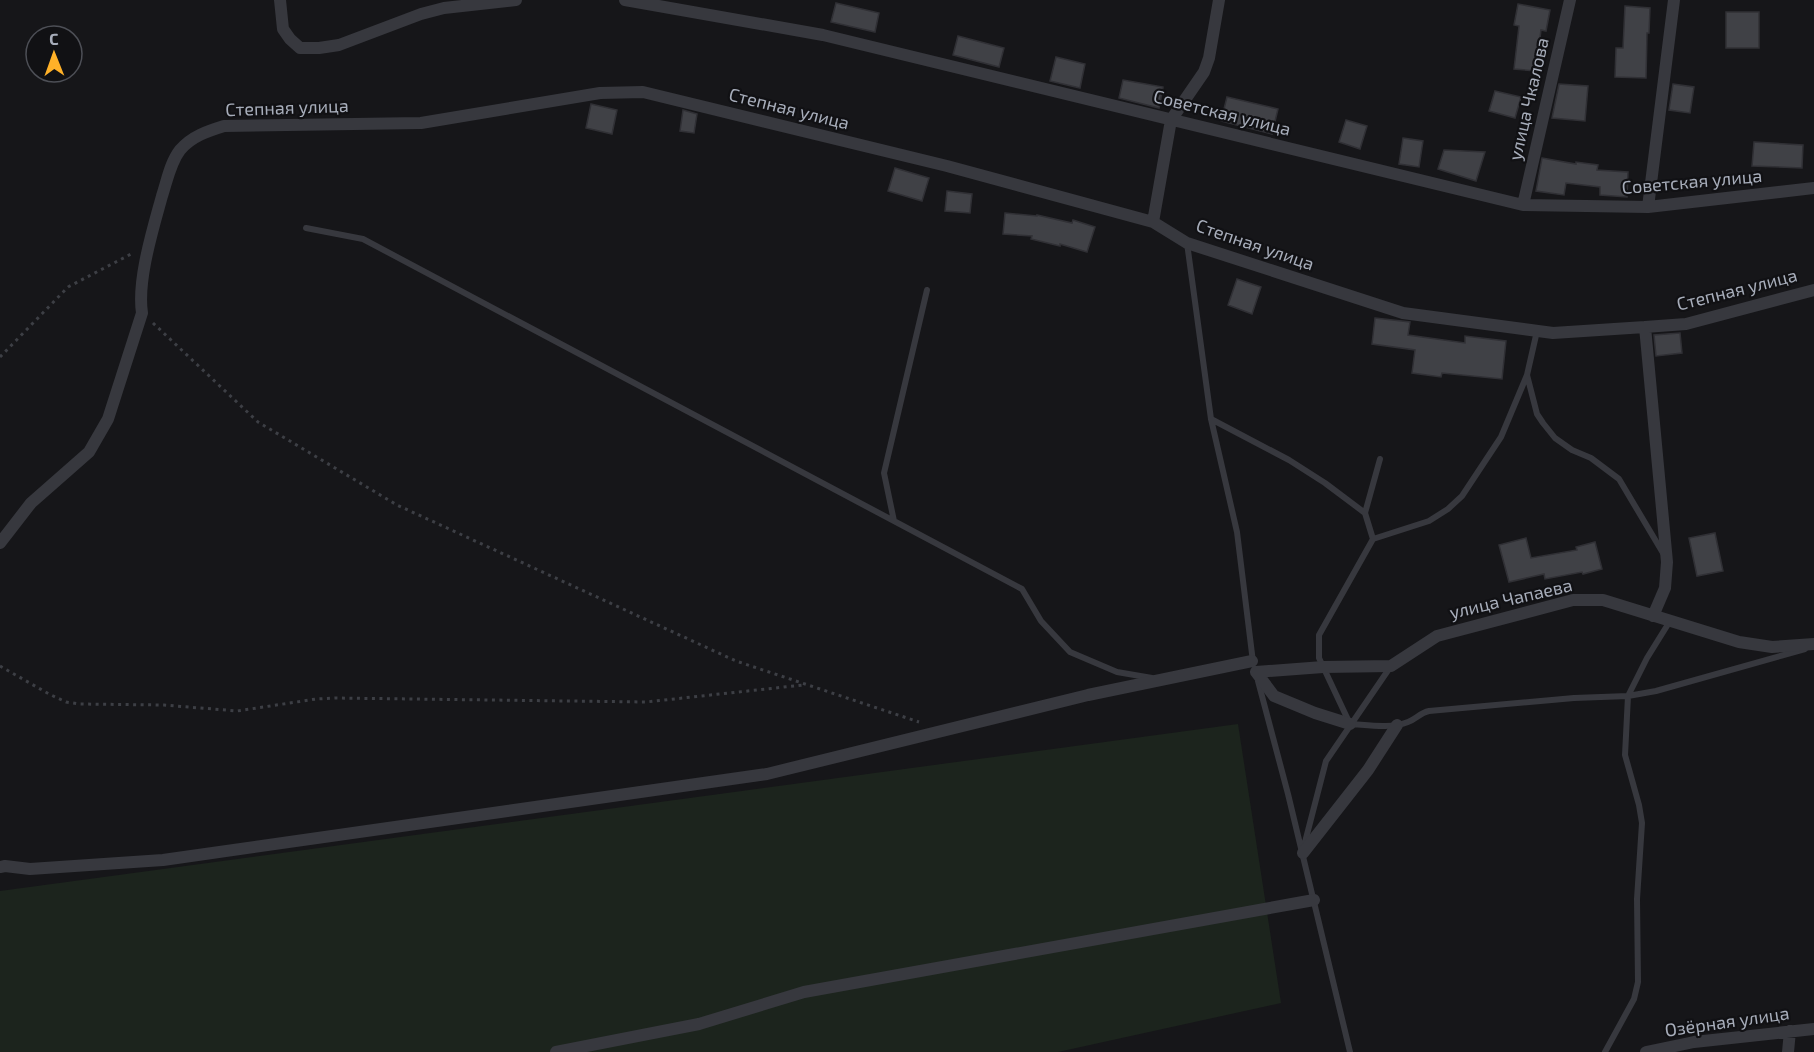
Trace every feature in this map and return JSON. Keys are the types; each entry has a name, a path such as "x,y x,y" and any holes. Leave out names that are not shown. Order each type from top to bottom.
{"street":[{"path":"280,0 283,29 300,48 339,45 444,8 516,0"},
{"name":"Советская улица","path":"625,0 823,35 1523,205 1648,207 1814,188"},
{"path":"1153,222 1171,120 1204,72 1209,58 1219,0"},
{"name":"улица Чкалова","path":"1523,205 1570,0"},
{"path":"1648,207 1674,0"},
{"name":"Степная улица","path":"0,543 31,503 89,452 108,419 142,313 141,303 148,245 173,161 181,149 195,137 224,126 421,123 615,92 643,92 947,166 1153,222 1186,243 1402,313 1553,333 1686,324 1814,290"},
{"path":"1645,327 1667,562 1665,588 1653,616"},
{"name":"улица Чапаева","path":"1391,666 1437,636 1573,600 1603,600 1632,611 1739,642 1772,646 1814,645"},
{"path":"1254,666 1274,696 1315,714 1350,724"},
{"path":"0,867 30,869 163,860 767,774 1162,679 1254,666 1391,666"},
{"path":"1303,853 1368,770 1397,725"},
{"path":"556,1052 699,1024 804,992 1314,900"},
{"name":"Озёрная улица","path":"1646,1052 1694,1042 1814,1029"},
{"path":"1788,1052 1790,1031"}],"lane":[{"path":"306,228 363,239 1022,589 1041,621 1070,652 1117,672 1162,679"},
{"path":"1186,243 1210,419 1238,532 1254,666 1303,853 1350,1052"},
{"path":"894,521 884,473 927,290"},
{"path":"1350,724 1319,658 1319,635 1373,538 1429,521 1448,509 1462,496 1501,437 1527,375 1537,331"},
{"path":"1527,375 1537,414 1543,423 1556,438 1572,450 1591,458 1619,479 1667,562"},
{"path":"1210,419 1289,460 1365,513"},
{"path":"1373,538 1365,513 1380,459"},
{"path":"1605,1052 1634,999 1638,982 1636,899 1642,823 1625,754 1628,696 1647,658 1670,621"},
{"path":"1350,724 1397,725 1411,721 1420,713 1429,711 1574,698 1628,696 1656,691 1814,645"},
{"path":"1303,853 1326,761 1391,666"}],"path":[{"path":"0,357 68,287 148,245"},
{"path":"142,313 258,422 397,505 736,661 944,730"},
{"path":"0,666 66,702 164,705 237,711 335,698 646,702 806,684"}],"shaded area":[{"path":"1238,724 1281,1003 1058,1052 0,1052 0,891"}],"building":[{"path":"836,3 879,13 875,32 831,22"},
{"path":"1518,4 1550,10 1546,31 1541,30 1536,71 1514,69 1519,26 1514,25"},
{"path":"1625,6 1650,8 1646,78 1615,77 1616,48 1623,48"},
{"path":"1726,12 1759,12 1759,48 1726,48"},
{"path":"958,36 1004,48 999,67 953,55"},
{"path":"1056,57 1085,64 1080,88 1050,81"},
{"path":"1123,80 1163,87 1159,108 1119,98"},
{"path":"1559,84 1588,86 1585,121 1552,118"},
{"path":"1673,84 1694,87 1690,113 1669,110"},
{"path":"1495,91 1521,97 1515,118 1489,111"},
{"path":"1227,97 1278,109 1272,134 1221,121"},
{"path":"591,104 617,110 612,134 586,128"},
{"path":"683,110 697,114 694,133 680,131"},
{"path":"1346,120 1367,126 1360,149 1339,142"},
{"path":"1403,138 1423,141 1419,167 1399,164"},
{"path":"1754,142 1803,145 1802,168 1752,166"},
{"path":"1444,150 1485,152 1476,181 1438,169"},
{"path":"1542,158 1598,165 1597,170 1628,172 1627,197 1600,195 1600,187 1566,183 1564,195 1536,191"},
{"path":"895,168 929,178 922,201 888,191"},
{"path":"947,191 972,194 970,213 945,211"},
{"path":"1005,213 1037,215 1072,223 1073,220 1095,227 1087,252 1031,239 1032,236 1003,234"},
{"path":"1237,279 1261,287 1252,314 1228,305"},
{"path":"1375,318 1410,322 1408,335 1465,343 1465,336 1506,341 1502,379 1442,373 1441,377 1412,373 1415,350 1372,344"},
{"path":"1680,333 1682,353 1656,356 1654,335"},
{"path":"1715,533 1723,571 1697,576 1689,538"},
{"path":"1526,538 1531,558 1577,550 1576,547 1595,542 1602,569 1545,579 1544,574 1509,582 1499,545"}]}
